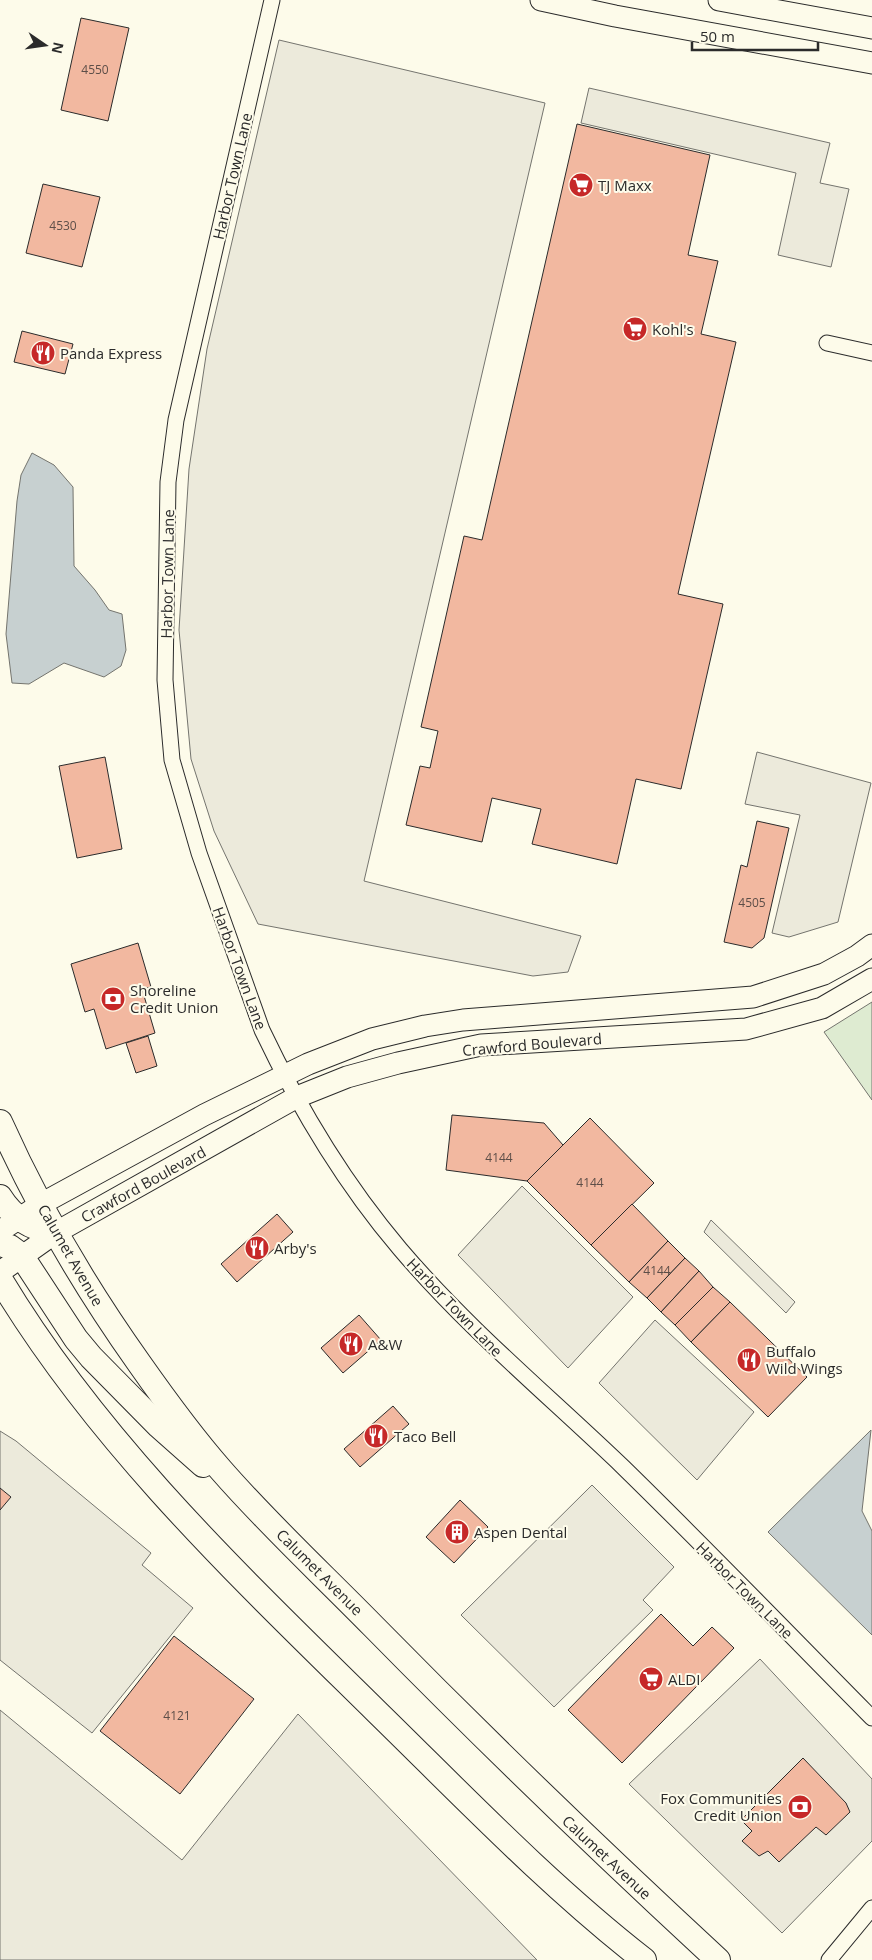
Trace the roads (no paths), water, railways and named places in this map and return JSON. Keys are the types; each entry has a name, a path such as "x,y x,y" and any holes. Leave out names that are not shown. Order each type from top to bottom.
{"main road":[{"name":"Calumet Avenue","path":"0,1122 55,1233 101,1308 153,1383 204,1450 238,1489 428,1682 577,1829 718,1960"},
{"path":"0,1197 10,1212 9,1225 35,1227 55,1233"},
{"path":"0,1244 21,1255 76,1338 100,1366 181,1446 209,1470 238,1489"},
{"path":"0,1279 28,1324 68,1381 120,1446 185,1518 314,1650 537,1869 644,1960"}],"street":[{"name":"Harbor Town Lane","path":"272,0 176,420 168,482 165,680 172,760 199,853 262,1030 326,1148 360,1198 395,1243 427,1279 523,1376 622,1467 872,1718"},
{"path":"542,0 615,16 872,63"},
{"path":"719,0 872,28"},
{"path":"826,343 872,353"},
{"name":"Crawford Boulevard","path":"9,1225 41,1204 204,1114 286,1075 365,1041 436,1024 754,997 824,974 858,956 872,945"},
{"name":"Crawford Boulevard","path":"0,1272 21,1255 55,1233 298,1097 340,1080 385,1066 481,1046 746,1029 822,1008 872,979"},
{"path":"830,1960 872,1908"}],"place":[{"name":"TJ Maxx","path":"581,185"},
{"name":"Kohl's","path":"635,329"},
{"name":"Panda Express","path":"43,353"},
{"name":"Shoreline Credit Union","path":"113,999"},
{"name":"Arby's","path":"257,1248"},
{"name":"A&W","path":"351,1344"},
{"name":"Buffalo Wild Wings","path":"749,1360"},
{"name":"Taco Bell","path":"376,1436"},
{"name":"Aspen Dental","path":"457,1532"},
{"name":"ALDI","path":"651,1679"},
{"name":"Fox Communities Credit Union","path":"800,1807"}]}
